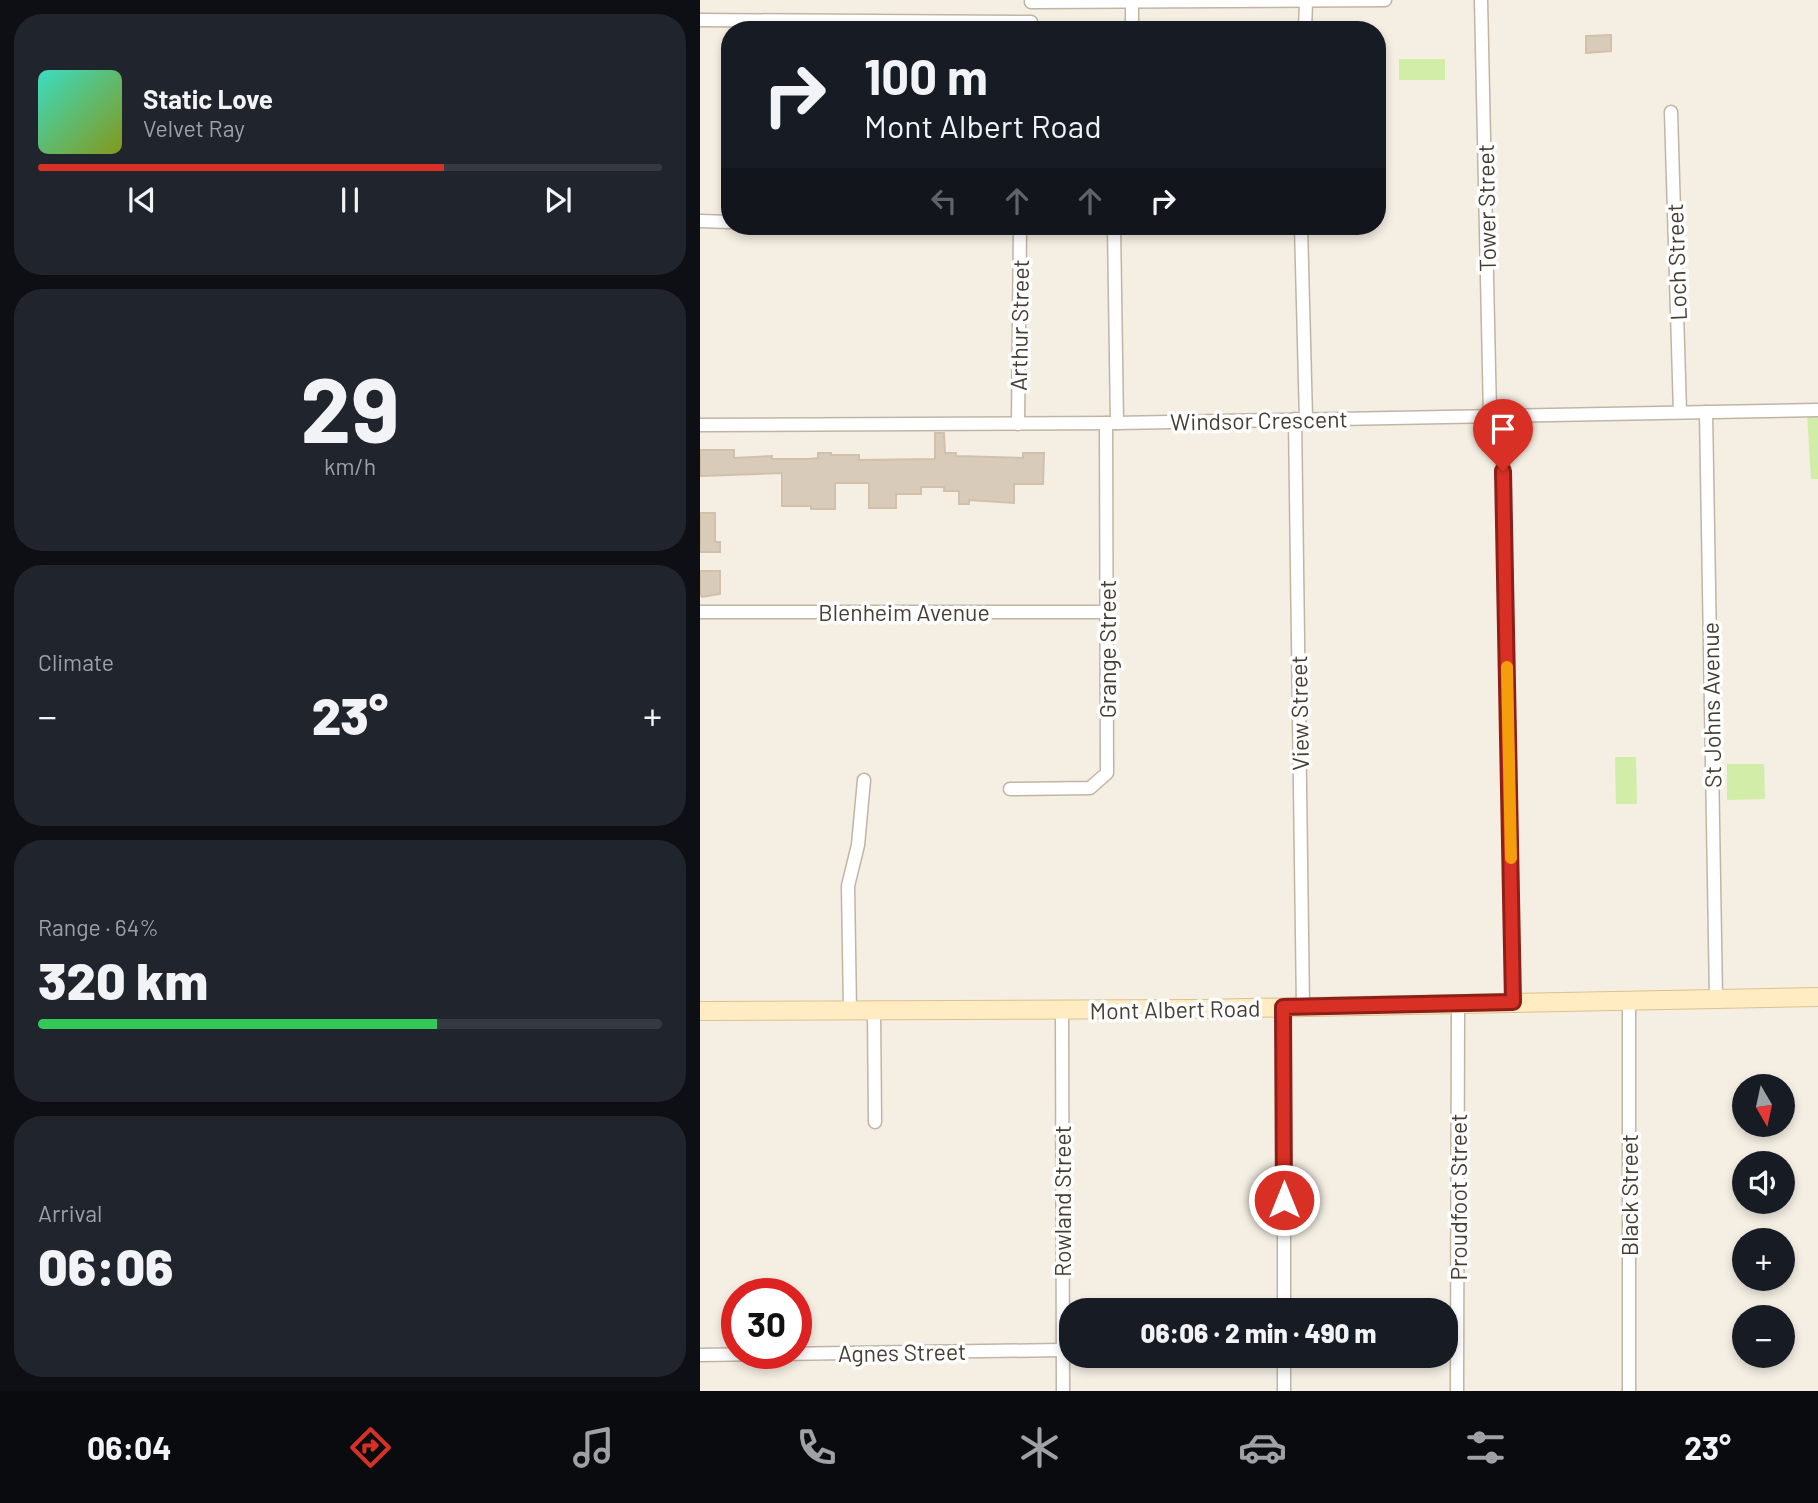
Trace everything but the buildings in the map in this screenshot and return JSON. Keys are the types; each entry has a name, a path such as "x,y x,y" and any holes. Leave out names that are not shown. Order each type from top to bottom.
{"main road":[{"name":"Mont Albert Road","path":"700,1011 1303,1007 1818,997"}],"street":[{"path":"1031,21 1031,1 1132,3 1385,0"},
{"name":"Tower Street","path":"1481,0 1513,1002"},
{"path":"1306,1 1306,21"},
{"path":"1132,3 1132,21"},
{"path":"700,20 755,21"},
{"name":"Loch Street","path":"1671,113 1680,412"},
{"path":"700,222 721,222"},
{"name":"Arthur Street","path":"1018,424 1020,235"},
{"name":"Grange Street","path":"1010,789 1090,788 1107,773 1114,235"},
{"name":"View Street","path":"1301,235 1303,1007"},
{"name":"Windsor Crescent","path":"700,425 1112,423 1818,410"},
{"name":"St Johns Avenue","path":"1706,412 1716,998"},
{"name":"Blenheim Avenue","path":"700,612 1107,612"},
{"path":"850,1011 848,886 858,845 864,780"},
{"name":"Black Street","path":"1629,1000 1629,1391"},
{"name":"Proudfoot Street","path":"1457,1391 1458,1003"},
{"path":"1283,1007 1284,1298"},
{"name":"Rowland Street","path":"1062,1010 1062,1298"},
{"path":"874,1011 875,1122"},
{"name":"Agnes Street","path":"700,1355 1059,1350"},
{"name":"Rowland Street","path":"1062,1368 1063,1391"},
{"path":"1284,1368 1284,1391"}],"green space":[{"path":"1399,59 1445,59 1445,80 1399,80"},
{"path":"1807,414 1818,414 1818,479 1811,479"},
{"path":"1615,757 1636,757 1637,804 1616,804"},
{"path":"1727,764 1764,764 1765,799 1727,800"}],"slow traffic":[{"path":"1507,667 1511,858"}],"route":[{"path":"1284,1200 1283,1007 1513,1002 1503,471"}]}
